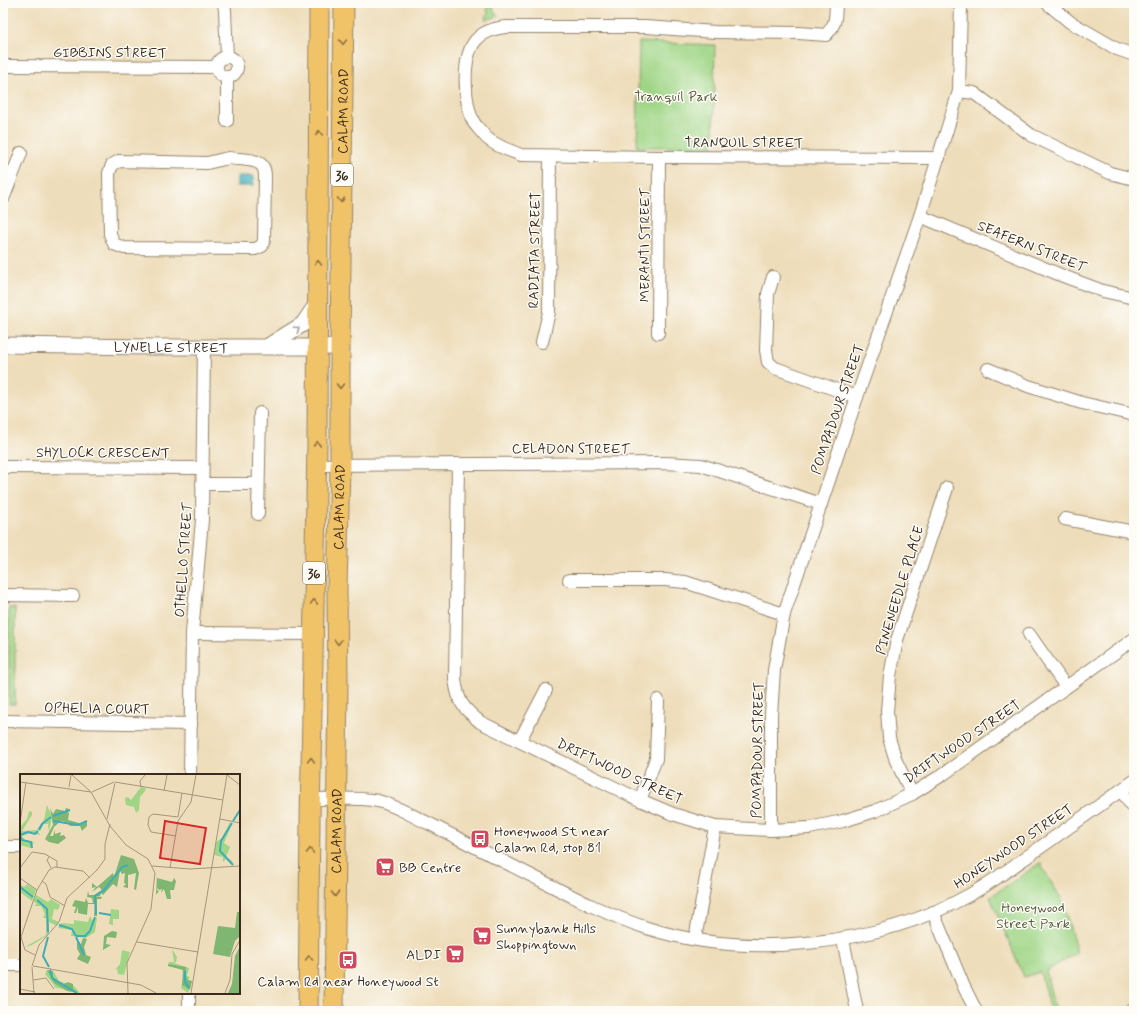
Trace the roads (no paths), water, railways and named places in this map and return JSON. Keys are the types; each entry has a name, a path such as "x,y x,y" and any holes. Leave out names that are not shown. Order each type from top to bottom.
{"main road":[{"name":"CALAM ROAD","path":"308,1011 318,302 319,3"},
{"name":"CALAM ROAD","path":"334,1011 344,3"},
{"path":"320,1011 322,1002 323,954 335,933"}],"street":[{"path":"224,3 227,57"},
{"name":"TRANQUIL STREET","path":"836,3 836,18 833,27 826,35 799,33 715,32 638,27 496,28 484,33 475,41 470,50 467,62 467,93 474,123 485,137 500,146 521,155 550,157 659,158 939,158"},
{"name":"POMPADOUR STREET","path":"771,830 771,715 774,670 784,614 820,504 920,216 959,91 961,3"},
{"path":"1047,3 1070,22 1117,49 1134,55"},
{"path":"227,57 234,60 237,69 233,75 227,77 219,73 217,67 220,60 227,57"},
{"name":"GIBBINS STREET","path":"3,66 217,67"},
{"path":"227,77 227,121"},
{"path":"959,91 974,93 1031,134 1110,173 1134,179"},
{"path":"3,199 21,153"},
{"name":"RADIATA STREET","path":"542,342 549,312 550,157"},
{"path":"229,158 251,161 260,164 264,168 264,232 262,246 255,249 124,248 114,244 110,234 109,173 112,164 119,161 207,163 229,158"},
{"name":"MERANTI STREET","path":"658,333 659,158"},
{"name":"SEAFERN STREET","path":"920,216 1063,276 1103,291 1134,298"},
{"path":"773,277 768,294 766,350 768,362 775,368 857,397"},
{"path":"267,347 303,324 318,302"},
{"name":"LYNELLE STREET","path":"3,345 151,348 340,347"},
{"name":"OTHELLO STREET","path":"190,774 192,633 202,520 204,347"},
{"path":"988,369 1028,386 1076,401 1134,415"},
{"path":"258,514 260,413"},
{"name":"CELADON STREET","path":"316,465 665,463 701,465 820,504"},
{"name":"DRIFTWOOD STREET","path":"458,464 455,679 457,695 465,710 480,722 520,740 640,800 673,814 715,827 771,830 809,828 843,821 875,811 912,794 942,775 1134,640"},
{"name":"SHYLOCK CRESCENT","path":"3,467 202,468"},
{"path":"202,484 258,484"},
{"name":"PINENEEDLE PLACE","path":"912,794 896,761 889,738 887,711 890,676 897,640 947,488"},
{"path":"1065,519 1134,532"},
{"path":"569,580 665,580 685,582 784,614"},
{"path":"3,595 73,596"},
{"path":"192,633 313,634"},
{"path":"1029,634 1066,687"},
{"path":"520,740 546,690"},
{"path":"640,800 656,759 658,700"},
{"name":"OPHELIA COURT","path":"4,721 190,724"},
{"name":"HONEYWOOD STREET","path":"311,799 365,800 386,803 603,911 648,928 694,939 760,946 826,942 843,939 889,927 933,912 970,894 992,881 1134,781"},
{"path":"1121,790 1134,809"},
{"path":"694,939 715,827"},
{"path":"3,847 20,847"},
{"path":"933,912 964,987 976,1011"},
{"path":"843,939 857,1011"},
{"path":"3,965 20,966"},
{"path":"189,994 189,1011"}],"water":[{"path":"237,176 254,176 253,186 237,186"}],"place":[{"name":"Honeywood St near Calam Rd, stop 81","path":"480,839"},
{"name":"BB Centre","path":"385,867"},
{"name":"Sunnybank Hills Shoppingtown","path":"482,936"},
{"name":"ALDI","path":"455,954"},
{"name":"Calam Rd near Honeywood St","path":"348,960"}],"park label":[{"name":"Tranquil Park","path":"676,96"},
{"name":"Honeywood Street Park","path":"1033,916"}]}
